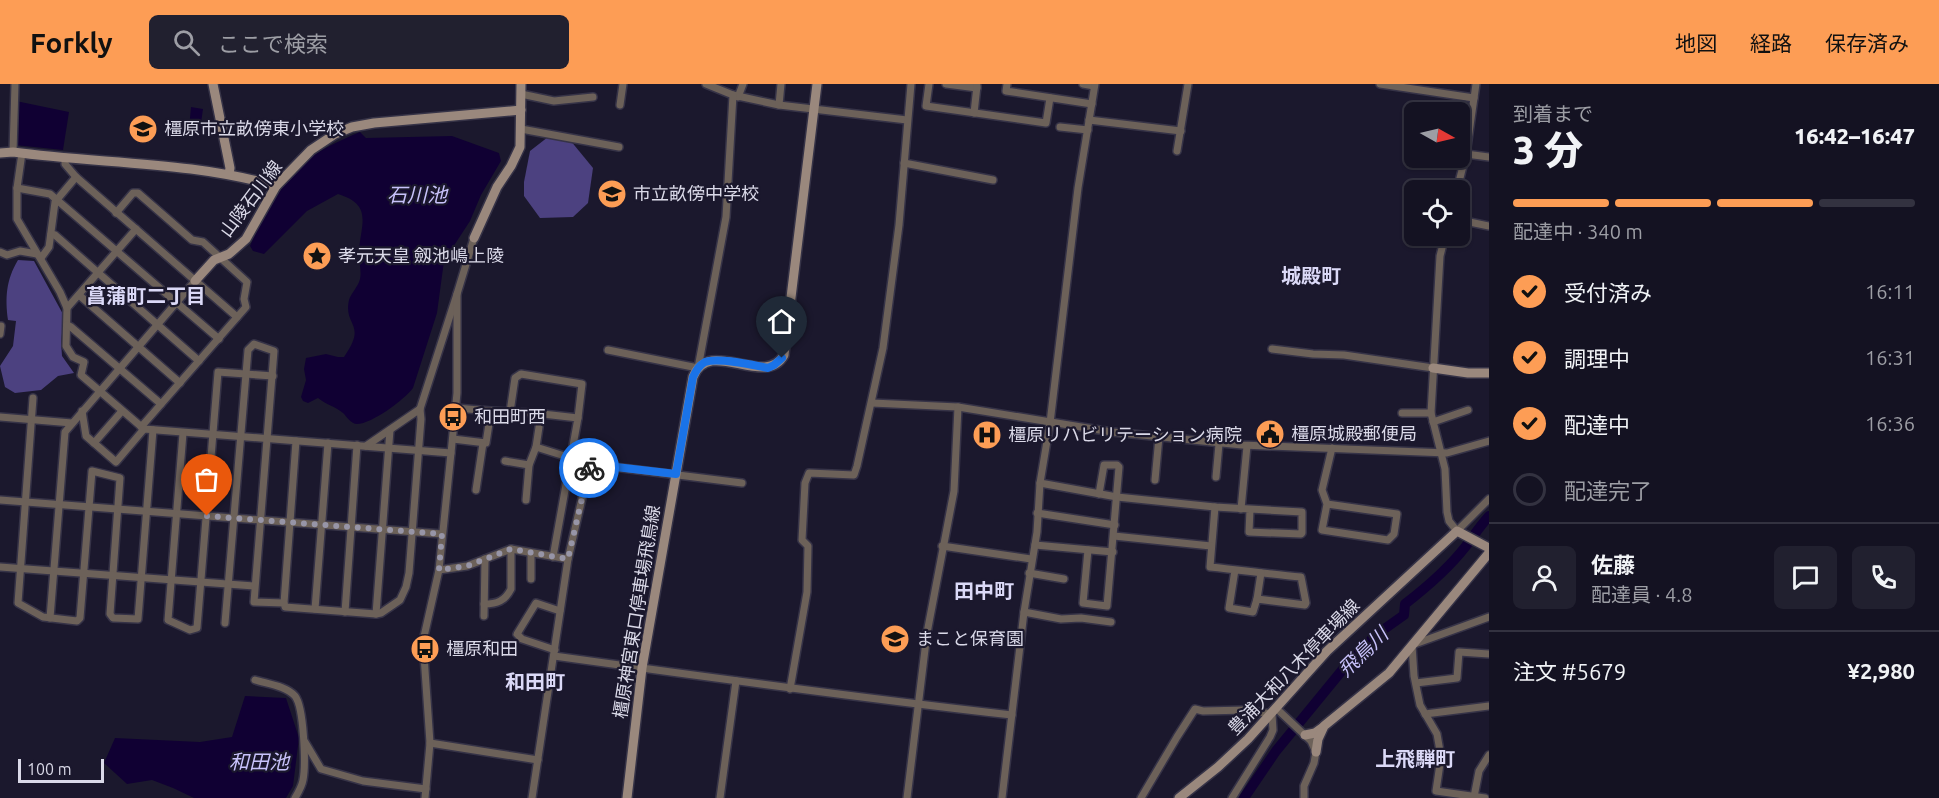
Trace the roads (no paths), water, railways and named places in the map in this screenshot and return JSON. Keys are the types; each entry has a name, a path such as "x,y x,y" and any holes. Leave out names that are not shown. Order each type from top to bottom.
{"main road":[{"path":"213,84 230,168 229,174"},
{"path":"698,368 706,362 716,361 768,368 784,355 818,84"},
{"path":"474,238 497,186 511,166 520,147 521,89"},
{"name":"山陵石川線","path":"195,281 218,258 229,254 246,239 276,186 323,141 352,127 401,120 521,110"},
{"path":"1,150 229,174 276,186"},
{"name":"橿原神宮東口停車場飛鳥線","path":"627,798 642,668 693,377 698,368"},
{"path":"1433,368 1468,373 1489,373"},
{"path":"1303,734 1315,733 1389,673 1488,549 1461,533"},
{"name":"豊浦大和八木停車場線","path":"1179,798 1218,767 1277,712 1327,651 1461,533"},
{"path":"1316,752 1318,739 1324,726"}],"street":[{"path":"15,84 18,152 17,219 67,308 66,346 73,357 84,362 81,375 142,428 451,453"},
{"path":"620,105 623,84"},
{"path":"706,84 735,96 779,105 907,120"},
{"path":"608,350 698,368 726,217 735,96 743,84"},
{"path":"779,105 781,84"},
{"path":"790,689 807,592 808,546 802,540 805,483 809,473 854,475 883,348 892,285 911,84"},
{"path":"929,84 926,106 1046,123 1050,98"},
{"path":"946,84 977,86 974,113"},
{"path":"1007,84 1006,91 1092,104"},
{"path":"1002,798 1078,188 1095,85 1083,84"},
{"path":"1177,151 1188,84"},
{"path":"1380,84 1474,98"},
{"path":"1470,126 1476,84"},
{"path":"521,89 554,101 593,97"},
{"path":"1089,120 1180,131"},
{"path":"1060,127 1088,130"},
{"path":"521,129 619,147"},
{"path":"1470,155 1489,157"},
{"path":"64,157 65,164 76,177 237,317"},
{"path":"904,163 993,180"},
{"path":"39,256 49,247 55,202 76,177"},
{"path":"17,188 50,194 57,199 219,339"},
{"path":"82,411 86,436 116,462 161,404 246,307 244,299 247,282 202,242 192,240 138,193 133,193 116,213"},
{"path":"1470,222 1489,226"},
{"path":"67,308 136,229"},
{"path":"51,234 199,361"},
{"path":"296,441 285,607 381,613 400,600 409,573 420,410 474,238"},
{"path":"1442,246 1440,256 1431,413 1445,469 1449,521 1461,533 1489,499"},
{"path":"0,252 7,255 20,251 39,256"},
{"path":"50,618 65,432 195,281"},
{"path":"425,798 430,743 423,641 439,570 453,439 456,408 457,294"},
{"path":"79,295 180,383"},
{"path":"67,325 161,404"},
{"path":"0,334 1,326"},
{"path":"225,623 244,374 248,350 254,344 274,351 254,602 284,603"},
{"path":"1272,349 1344,355 1433,368"},
{"path":"183,433 168,620 190,630 197,628 218,372 273,376"},
{"path":"510,412 515,378 520,374 582,384 553,557"},
{"path":"33,398 18,603 43,617 77,621 80,618 92,471 120,478 110,614 113,618 138,619 153,430"},
{"path":"872,403 958,407 1050,423 1247,446 1447,453 1489,441"},
{"path":"907,798 927,633 954,492 958,407"},
{"path":"456,408 578,418"},
{"path":"366,446 420,410"},
{"path":"1433,423 1468,410"},
{"path":"94,443 122,411"},
{"path":"476,490 483,443 486,443 491,411"},
{"path":"1402,413 1431,413"},
{"path":"526,500 529,465 536,447 541,414"},
{"path":"0,417 72,423"},
{"path":"376,614 390,430"},
{"path":"1155,480 1159,437"},
{"path":"453,439 483,443"},
{"path":"315,609 328,443"},
{"path":"1216,477 1219,444"},
{"path":"345,612 357,446"},
{"path":"1241,509 1247,446"},
{"path":"536,447 590,464 742,483"},
{"path":"1327,504 1397,514 1394,534 1388,540 1322,530 1327,504 1322,490 1332,448"},
{"path":"505,461 529,465"},
{"path":"532,798 568,559 590,464"},
{"path":"1088,550 1083,603 1107,606 1117,497 1119,467 1117,465 1104,465 1099,494"},
{"path":"1040,483 1117,497 1250,510 1302,512 1302,533 1249,532 1250,510"},
{"path":"0,500 442,534"},
{"path":"1215,507 1210,567 1300,577 1306,603 1305,605 1257,598"},
{"path":"1037,513 1115,525"},
{"path":"1114,537 1211,546"},
{"path":"1035,545 1113,552"},
{"path":"942,546 1032,559"},
{"path":"439,570 467,566 511,549 568,559"},
{"path":"484,604 496,604 502,601 511,589 511,549"},
{"path":"531,554 531,579"},
{"path":"484,559 484,616"},
{"path":"0,567 254,586"},
{"path":"1235,570 1229,608 1253,612 1261,573"},
{"path":"1029,573 1064,579"},
{"path":"560,611 537,603 517,634 522,639 554,653 642,668 790,689 1012,715"},
{"path":"1024,612 1061,619 1081,618 1111,622"},
{"path":"1485,798 1437,791 1441,757 1437,734 1420,705 1412,645 1489,617"},
{"path":"1416,683 1457,678 1459,652 1489,654"},
{"path":"255,680 277,686 293,694 299,702 305,742 303,781 295,798"},
{"path":"720,798 736,681"},
{"path":"1425,714 1489,706"},
{"path":"1141,798 1195,709 1277,712 1311,741 1316,752 1304,786 1304,798"},
{"path":"1232,798 1270,737 1277,712"},
{"path":"305,742 321,769 363,781 426,789"},
{"path":"430,743 538,760"},
{"path":"1473,797 1479,771 1489,755"}],"water":[{"path":"16,101 69,112 63,150 15,145"},
{"path":"191,107 203,109 200,130 189,129"},
{"name":"石川池","path":"360,132 366,138 452,136 499,153 501,161 481,195 470,221 444,261 437,313 413,388 388,410 371,420 355,424 343,413 318,398 308,403 301,397 306,380 304,369 306,358 326,354 344,357 354,338 355,331 348,309 350,297 360,279 361,209 349,198 338,194 307,211 264,254 253,251 250,246 272,202 303,164 323,150"},
{"name":"和田池","path":"245,696 286,698 299,738 293,786 286,798 194,798 152,780 127,784 104,763 115,738 200,742 232,737"}],"waterway":[{"name":"飛鳥川","path":"1244,798 1276,751 1353,657 1366,648 1373,637 1404,615 1405,604 1452,562 1489,516"}],"place":[{"name":"橿原市立畝傍東小学校","path":"143,129"},
{"name":"市立畝傍中学校","path":"612,194"},
{"name":"孝元天皇 劔池嶋上陵","path":"317,256"},
{"name":"和田町西","path":"453,417"},
{"name":"橿原城殿郵便局","path":"1270,434"},
{"name":"橿原リハビリテーション病院","path":"987,435"},
{"name":"まこと保育園","path":"895,639"},
{"name":"橿原和田","path":"425,649"}],"district":[{"name":"城殿町","path":"1311,276"},
{"name":"菖蒲町二丁目","path":"146,296"},
{"name":"田中町","path":"984,591"},
{"name":"和田町","path":"535,682"},
{"name":"上飛騨町","path":"1415,759"}]}
